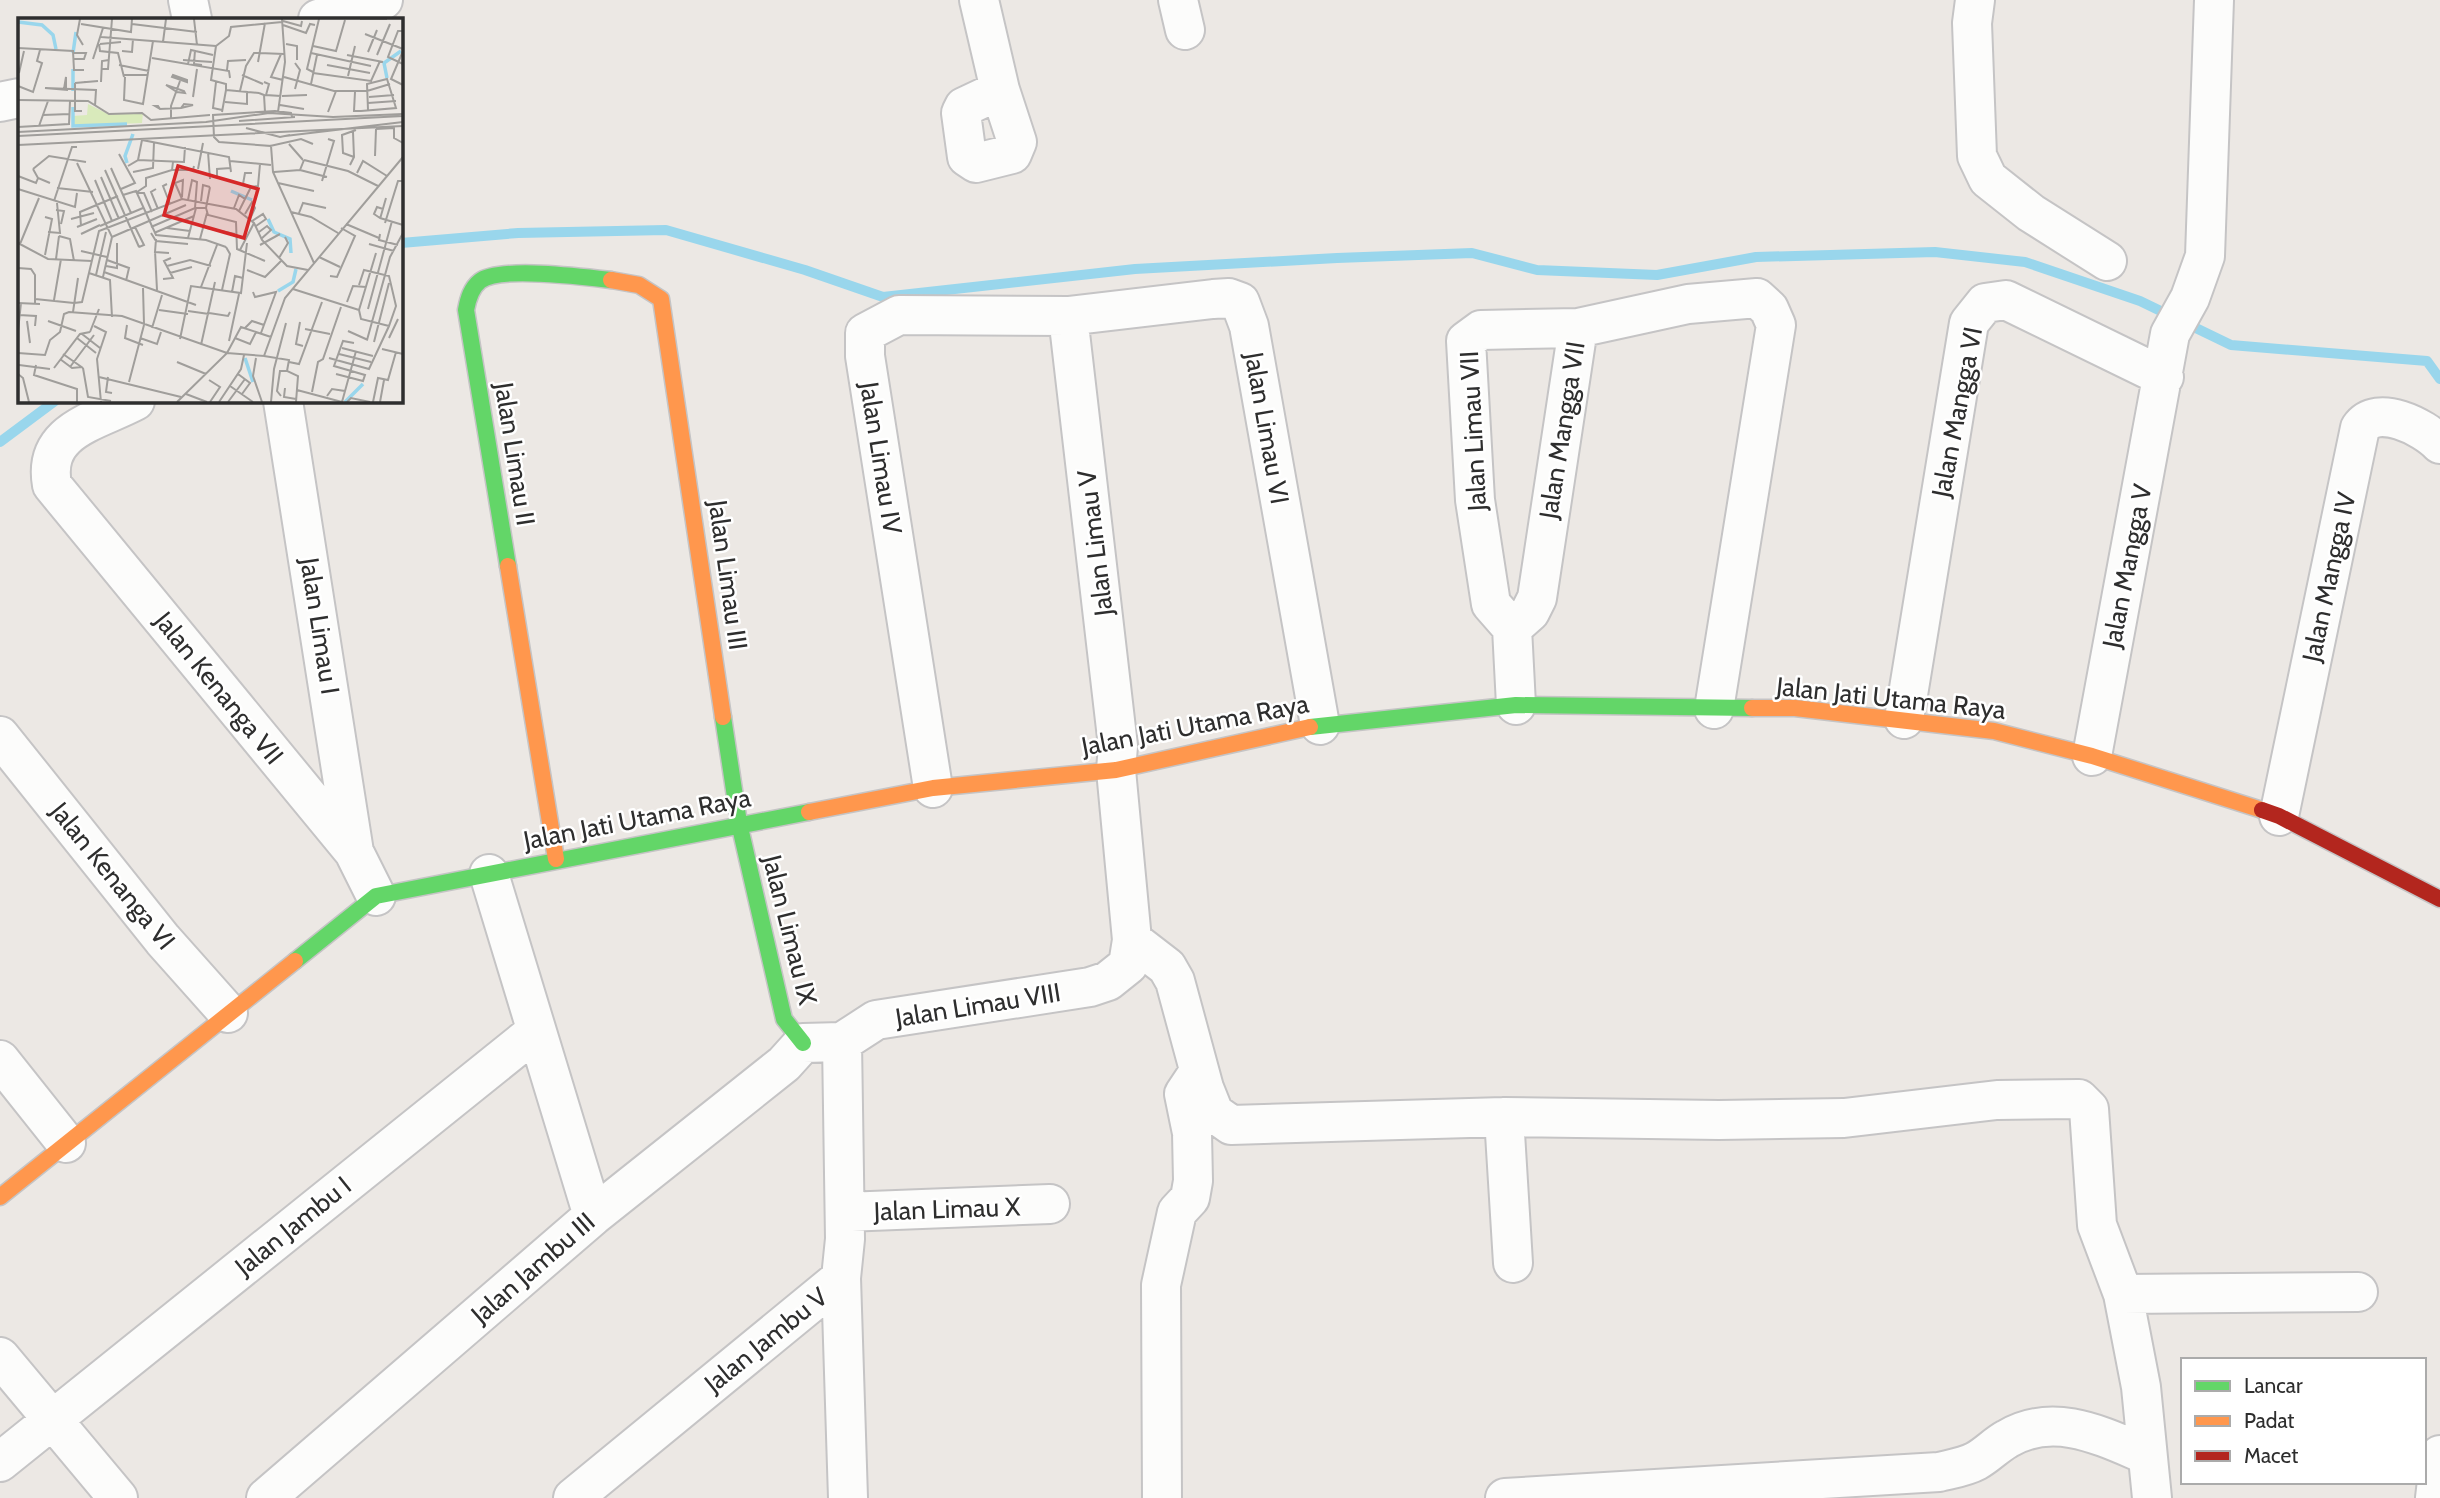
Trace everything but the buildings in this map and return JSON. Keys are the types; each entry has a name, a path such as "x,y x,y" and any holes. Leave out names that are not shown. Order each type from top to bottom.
{"street":[{"path":"188,0 192,18"},
{"path":"321,18 383,0"},
{"path":"979,0 1000,90"},
{"path":"1975,0 1972,23 1977,156 1988,179 2031,213 2108,261"},
{"name":"Jalan Mangga V","path":"2092,756 2170,334 2190,298 2205,256 2214,0"},
{"path":"0,102 18,98"},
{"name":"Jalan Limau II","path":"556,859 466,310 470,291 484,278 511,274 616,280 642,286 661,299 668,333"},
{"name":"Jalan Limau VI","path":"1069,316 1213,299 1229,298 1240,302 1249,326 1320,725"},
{"name":"Jalan Mangga VII","path":"1512,628 1530,612 1537,598 1578,328 1688,304 1757,298 1769,309 1776,325 1714,709"},
{"name":"Jalan Mangga VI","path":"1904,719 1969,323 1985,303 2006,300 2164,377"},
{"name":"Jalan Limau IV","path":"933,788 865,356 865,333 899,315 1069,316"},
{"name":"Jalan Limau V","path":"1069,316 1118,746 1116,770 1132,940"},
{"name":"Jalan Limau VII","path":"1512,628 1490,604 1475,500 1466,341 1481,330 1578,328"},
{"name":"Jalan Limau III","path":"668,333 739,823"},
{"name":"Jalan Kenanga VII","path":"133,402 72,432 55,448 49,465 52,485 354,852 376,896"},
{"name":"Jalan Limau I","path":"283,402 354,852"},
{"name":"Jalan Mangga IV","path":"2279,816 2360,428 2365,421 2378,417 2399,419 2433,437 2440,444"},
{"path":"1512,628 1516,705"},
{"name":"Jalan Jati Utama Raya","path":"0,1197 376,896 739,823 933,788 1116,770 1320,725 1516,705 1795,708 1994,731 2092,756 2279,816 2440,899"},
{"name":"Jalan Kenanga VI","path":"0,736 163,940 228,1013"},
{"name":"Jalan Limau IX","path":"739,823 784,1019 803,1043"},
{"path":"488,874 593,1216"},
{"path":"1132,940 1167,967 1175,981 1199,1072 1214,1113 1231,1125 1504,1117 1719,1120 1844,1118 1997,1100 2079,1099 2089,1109 2097,1225 2123,1294 2141,1388 2152,1498"},
{"name":"Jalan Limau VIII","path":"842,1042 876,1020 1090,987 1108,981 1128,965 1132,940"},
{"name":"Jalan Jambu I","path":"0,1462 535,1032"},
{"path":"803,1043 842,1042"},
{"name":"Jalan Jambu V","path":"573,1498 841,1278 845,1213 842,1042"},
{"name":"Jalan Jambu III","path":"266,1498 593,1216 784,1065 803,1043"},
{"path":"0,1060 66,1143"},
{"path":"1162,1498 1161,1284 1177,1212 1190,1198 1193,1181 1192,1133 1184,1094 1199,1072"},
{"path":"1504,1117 1513,1263"},
{"name":"Jalan Limau X","path":"845,1213 1050,1204"},
{"path":"841,1278 848,1498"},
{"path":"2123,1294 2358,1292"},
{"path":"0,1357 118,1498"},
{"path":"1505,1498 1939,1472 1975,1462 2007,1439 2029,1428 2059,1425 2090,1431 2147,1455"},
{"path":"2435,1498 2440,1455"}],"waterway":[{"path":"402,243 518,233 666,230 805,270 883,297 1135,269 1337,258 1472,253 1537,270 1657,275 1756,257 1935,252 2025,262 2140,301 2231,345 2427,361 2440,379"},
{"path":"0,442 54,402"}],"traffic: fast":[{"path":"508,566 466,310 469,298 480,281 505,274 543,274 611,280"},
{"path":"1310,727 1516,705 1752,708"},
{"path":"723,717 739,823 784,1019 803,1043"},
{"path":"295,961 376,896 809,812"}],"traffic: slow":[{"path":"611,280 639,285 661,299 723,717"},
{"path":"508,566 556,859"},
{"path":"1752,708 1795,708 1994,731 2092,756 2262,810"},
{"path":"809,812 933,788 1116,770 1310,727"},
{"path":"0,1197 295,961"}],"traffic: jam":[{"path":"2262,810 2279,816 2440,899"}]}
